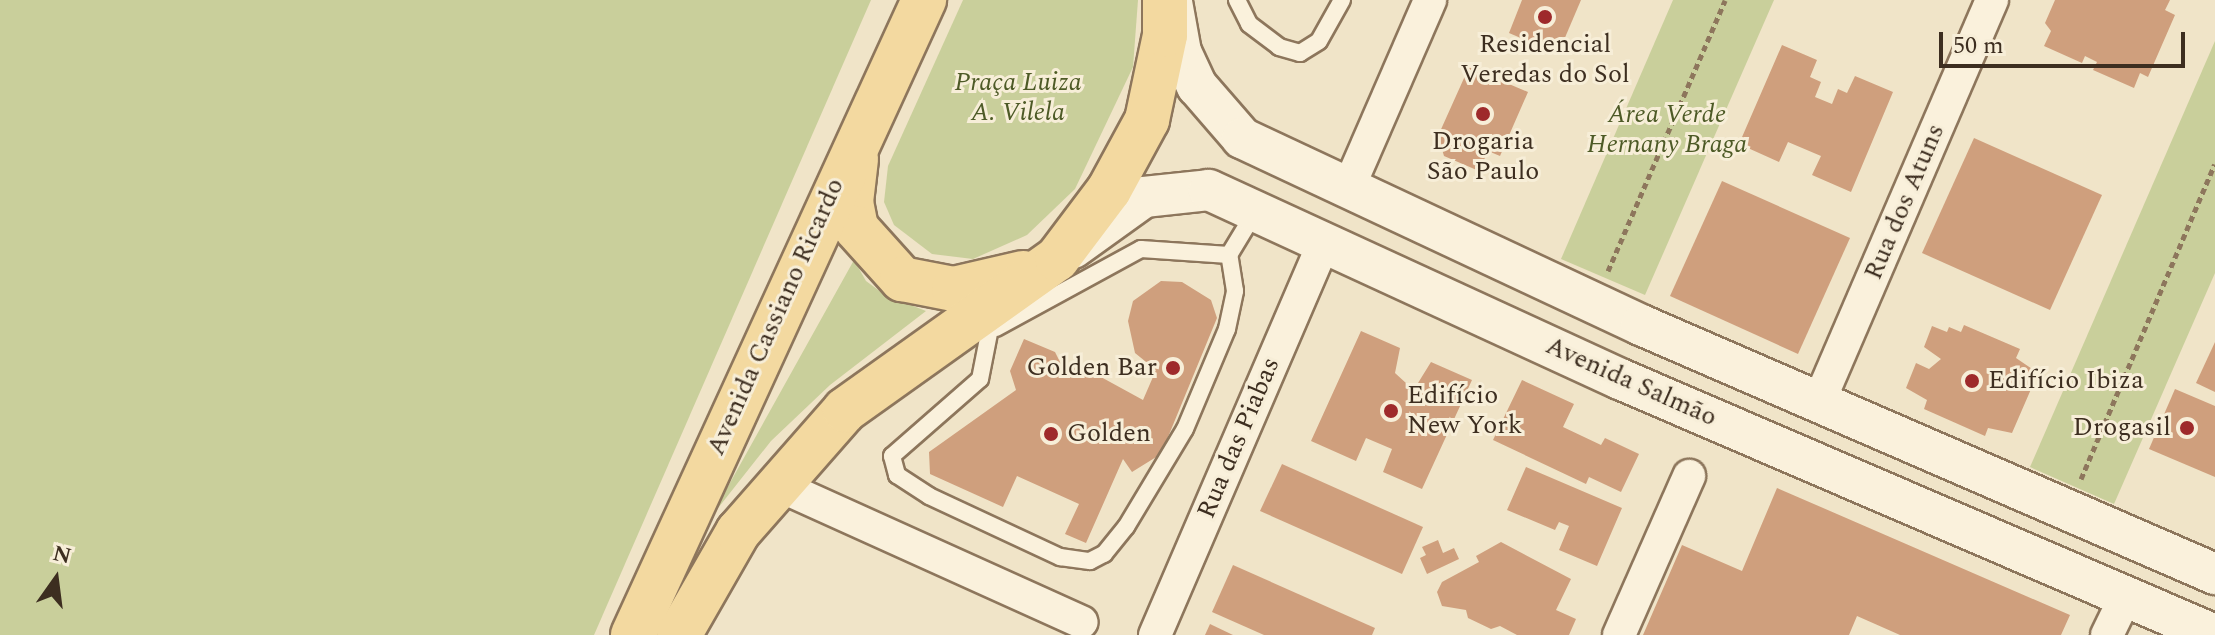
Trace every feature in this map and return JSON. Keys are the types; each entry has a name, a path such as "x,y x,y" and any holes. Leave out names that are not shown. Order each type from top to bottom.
{"main road":[{"name":"Avenida Cassiano Ricardo","path":"633,635 859,132 924,0"},
{"path":"679,635 738,532 845,410 993,318 1057,259 1109,190 1147,120 1165,35 1165,0"},
{"path":"859,132 851,202 856,228 902,279 954,289 1001,282 1057,259"}],"street":[{"path":"1171,0 1181,52 1207,104 1242,138 1641,325 2215,574"},
{"path":"1348,189 1430,0"},
{"name":"Rua dos Atuns","path":"1818,404 1992,0"},
{"name":"Avenida Salmão","path":"1057,259 1144,197 1209,190 1620,379 2215,635"},
{"name":"Rua das Piabas","path":"1155,635 1324,242"},
{"path":"1620,379 1641,325"},
{"path":"1619,635 1689,476"},
{"path":"778,485 1081,622"},
{"path":"2107,635 2125,598"}],"lane":[{"path":"1237,0 1249,24 1279,47 1300,53 1319,41 1342,0"},
{"path":"1229,255 1141,249 993,318 980,379 892,456 897,475 929,496 1060,557 1090,561 1104,554 1126,527 1185,429 1227,329 1235,291 1229,255 1256,211"}],"path":[{"path":"1595,302 1725,0"},
{"path":"2068,509 2215,164"}],"green space":[{"path":"0,0 871,0 594,635 0,635"},
{"name":"Praça Luiza A. Vilela","path":"963,0 1138,0 1133,67 1075,189 1027,235 973,259 932,254 894,225 884,202 888,166"},
{"name":"Área Verde Hernany Braga","path":"1673,0 1774,0 1645,295 1561,259"},
{"path":"2215,41 2215,273 2114,504 2030,467"},
{"path":"854,260 866,281 885,295 926,311 830,385 771,441 711,517"}],"building":[{"name":"Residencial Veredas do Sol","path":"1522,0 1581,0 1558,54 1509,33"},
{"path":"2055,0 2170,0 2165,10 2175,15 2148,77 2140,73 2134,88 2093,70 2097,62 2085,56 2082,63 2044,46 2051,31 2045,23"},
{"path":"1782,45 1817,60 1810,77 1821,82 1815,97 1832,104 1838,89 1847,93 1855,76 1893,92 1851,192 1812,175 1821,156 1788,142 1779,162 1739,144"},
{"name":"Drogaria São Paulo","path":"1469,67 1528,92 1500,156 1488,151 1479,171 1444,156 1438,136"},
{"path":"1974,138 2102,195 2050,310 1922,253"},
{"path":"1722,181 1850,238 1798,354 1670,296"},
{"name":"Golden","path":"1161,281 1182,282 1211,300 1217,318 1161,454 1132,472 1123,459 1086,543 1065,534 1079,504 1017,476 1003,507 930,474 929,452 1016,390 1010,371 1024,339 1055,352 1065,372 1079,365 1143,400 1156,370 1135,353 1128,321 1133,301"},
{"name":"Edifício Ibiza","path":"1964,325 2020,349 2016,358 2038,373 2012,433 1988,428 1985,436 1924,409 1927,400 1906,388 1916,363 1929,369 1941,359 1924,347 1932,326 1947,332 1949,327 1961,332"},
{"name":"Edifício New York","path":"1361,331 1400,348 1395,373 1407,384 1418,383 1431,362 1472,380 1422,489 1383,472 1392,449 1366,438 1356,461 1311,441"},
{"path":"2215,342 2215,392 2196,383"},
{"path":"1522,380 1574,404 1563,427 1601,445 1605,438 1639,454 1621,492 1589,477 1586,484 1493,440"},
{"name":"Drogasil","path":"2175,389 2215,406 2215,477 2149,449"},
{"path":"1282,464 1423,527 1402,574 1260,511"},
{"path":"1526,467 1622,508 1597,566 1559,550 1569,526 1559,522 1555,530 1507,510"},
{"path":"1777,488 2070,615 2061,635 1900,635 1857,616 1849,635 1643,635 1682,545 1742,571"},
{"path":"1438,540 1443,553 1454,548 1459,559 1427,574 1420,558 1426,555 1422,547"},
{"path":"1501,542 1571,579 1556,610 1576,619 1569,635 1517,635 1500,626 1491,629 1468,618 1466,610 1442,606 1437,592 1442,582 1479,562 1476,556"},
{"path":"1233,565 1375,628 1372,635 1264,635 1212,612"},
{"path":"1210,624 1233,635 1205,635"}],"place":[{"name":"Residencial Veredas do Sol","path":"1545,17"},
{"name":"Drogaria São Paulo","path":"1483,114"},
{"name":"Golden Bar","path":"1173,368"},
{"name":"Edifício Ibiza","path":"1972,381"},
{"name":"Edifício New York","path":"1391,411"},
{"name":"Drogasil","path":"2187,428"},
{"name":"Golden","path":"1051,434"}]}
